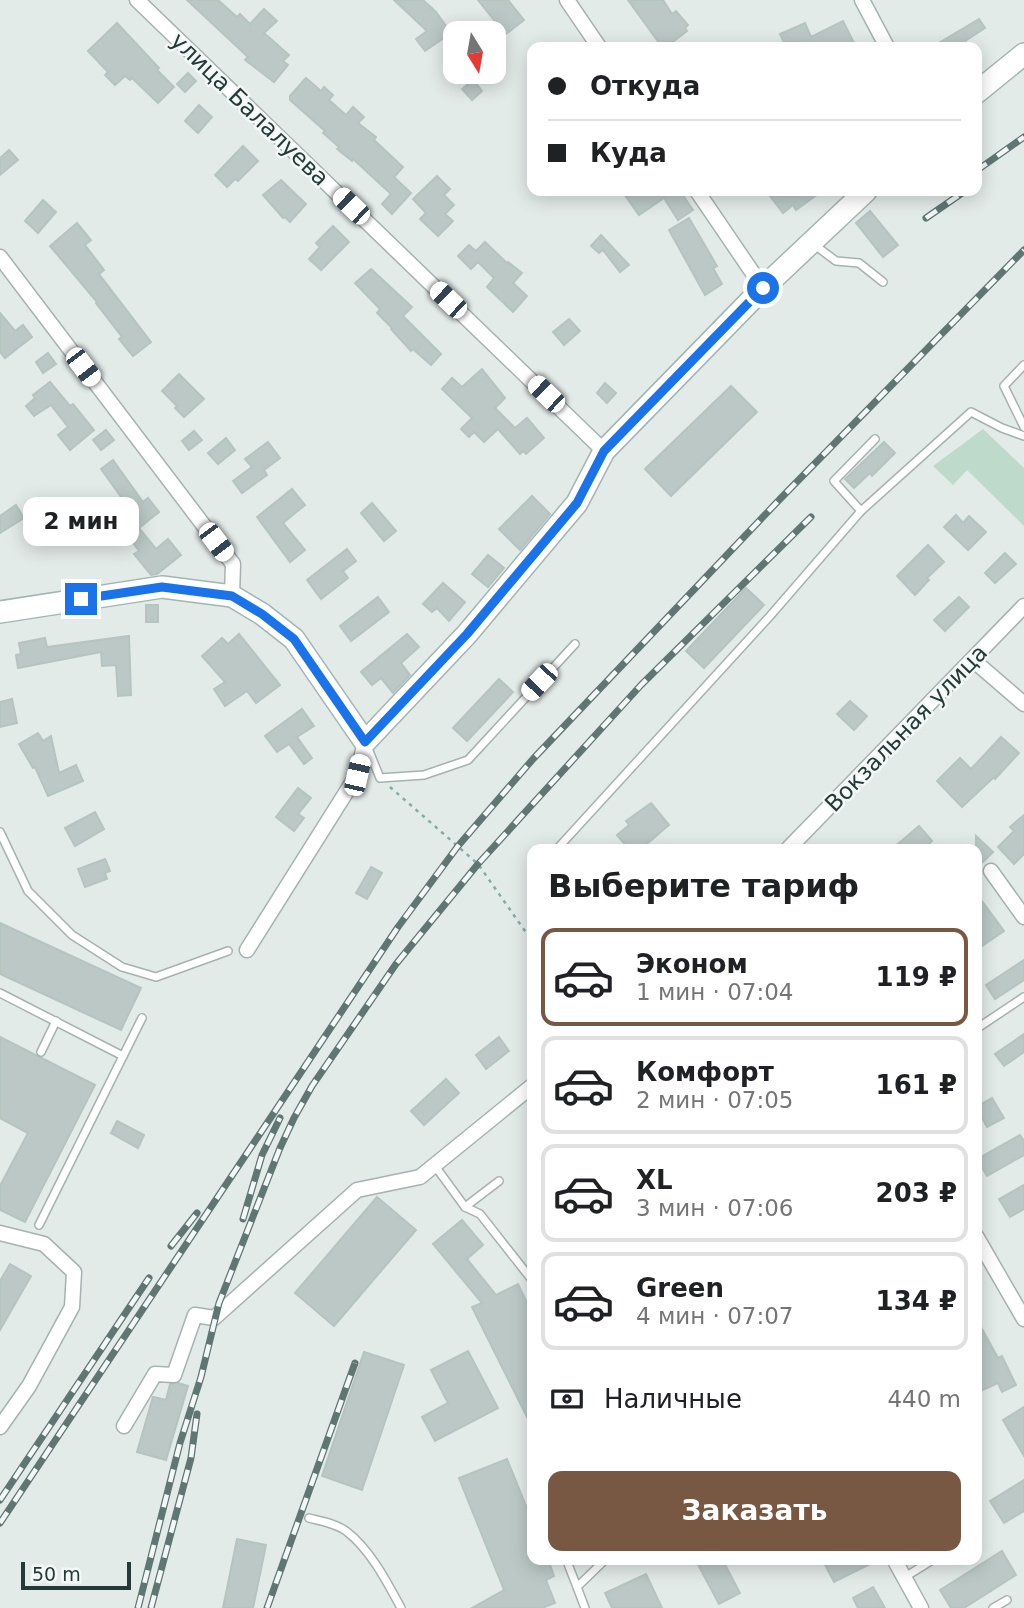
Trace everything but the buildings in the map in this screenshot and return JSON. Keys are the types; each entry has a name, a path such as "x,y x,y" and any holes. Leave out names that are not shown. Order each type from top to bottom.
{"street":[{"name":"улица Балалуева","path":"137,0 604,451"},
{"path":"567,0 596,42"},
{"path":"862,0 884,42"},
{"path":"982,88 1024,54"},
{"path":"700,196 763,288"},
{"path":"247,950 357,775 365,742 467,634 577,503 604,451 763,288 861,196"},
{"path":"0,257 233,564 232,596"},
{"path":"0,612 162,587 232,596 262,614 294,639 365,742"},
{"name":"Вокзальная улица","path":"793,844 1024,606"},
{"path":"973,660 1024,704"},
{"path":"991,871 1024,917"},
{"path":"124,1426 155,1374 174,1375 195,1315 214,1318 357,1190 419,1177 527,1090"},
{"path":"0,1233 44,1244 74,1272 72,1307 29,1386 0,1427"},
{"path":"982,1246 1024,1319"},
{"path":"897,1565 921,1608"}],"lane":[{"path":"812,243 836,261 859,263 883,282"},
{"path":"1024,365 1004,386 1024,427"},
{"path":"562,844 770,616 861,511 971,412 1024,436"},
{"path":"861,511 834,481 875,439"},
{"path":"365,742 380,778 424,775 468,760 575,644"},
{"path":"0,832 28,891 72,935 122,967 156,977 228,951"},
{"path":"0,993 123,1056"},
{"path":"982,1025 1024,997"},
{"path":"39,1225 142,1018"},
{"path":"41,1052 56,1021"},
{"path":"435,1166 465,1207 480,1214 527,1274"},
{"path":"465,1207 499,1181"},
{"path":"309,1518 344,1529 358,1542 388,1583 401,1608"},
{"path":"568,1565 585,1608"},
{"path":"577,1587 600,1565"},
{"path":"904,1577 924,1565"},
{"path":"993,1608 1007,1600"}],"path":[{"path":"380,778 478,864 527,934"}],"green space":[{"path":"983,429 1024,468 1024,526 967,470 953,485 933,466"}],"railway":[{"path":"982,167 1024,137"},
{"path":"926,218 958,196"},
{"path":"0,1523 398,927 458,846 533,759 781,498 1024,250"},
{"path":"138,1608 219,1303 280,1148 312,1086 396,964 478,864 641,685 811,517"},
{"path":"243,1219 262,1155 280,1118"},
{"path":"171,1246 197,1213"},
{"path":"0,1500 149,1278"},
{"path":"267,1608 355,1363"},
{"path":"151,1608 191,1458 197,1414"}],"route":[{"path":"81,599 162,587 232,596 262,614 294,639 365,742 467,634 577,503 604,451 763,288"}]}
